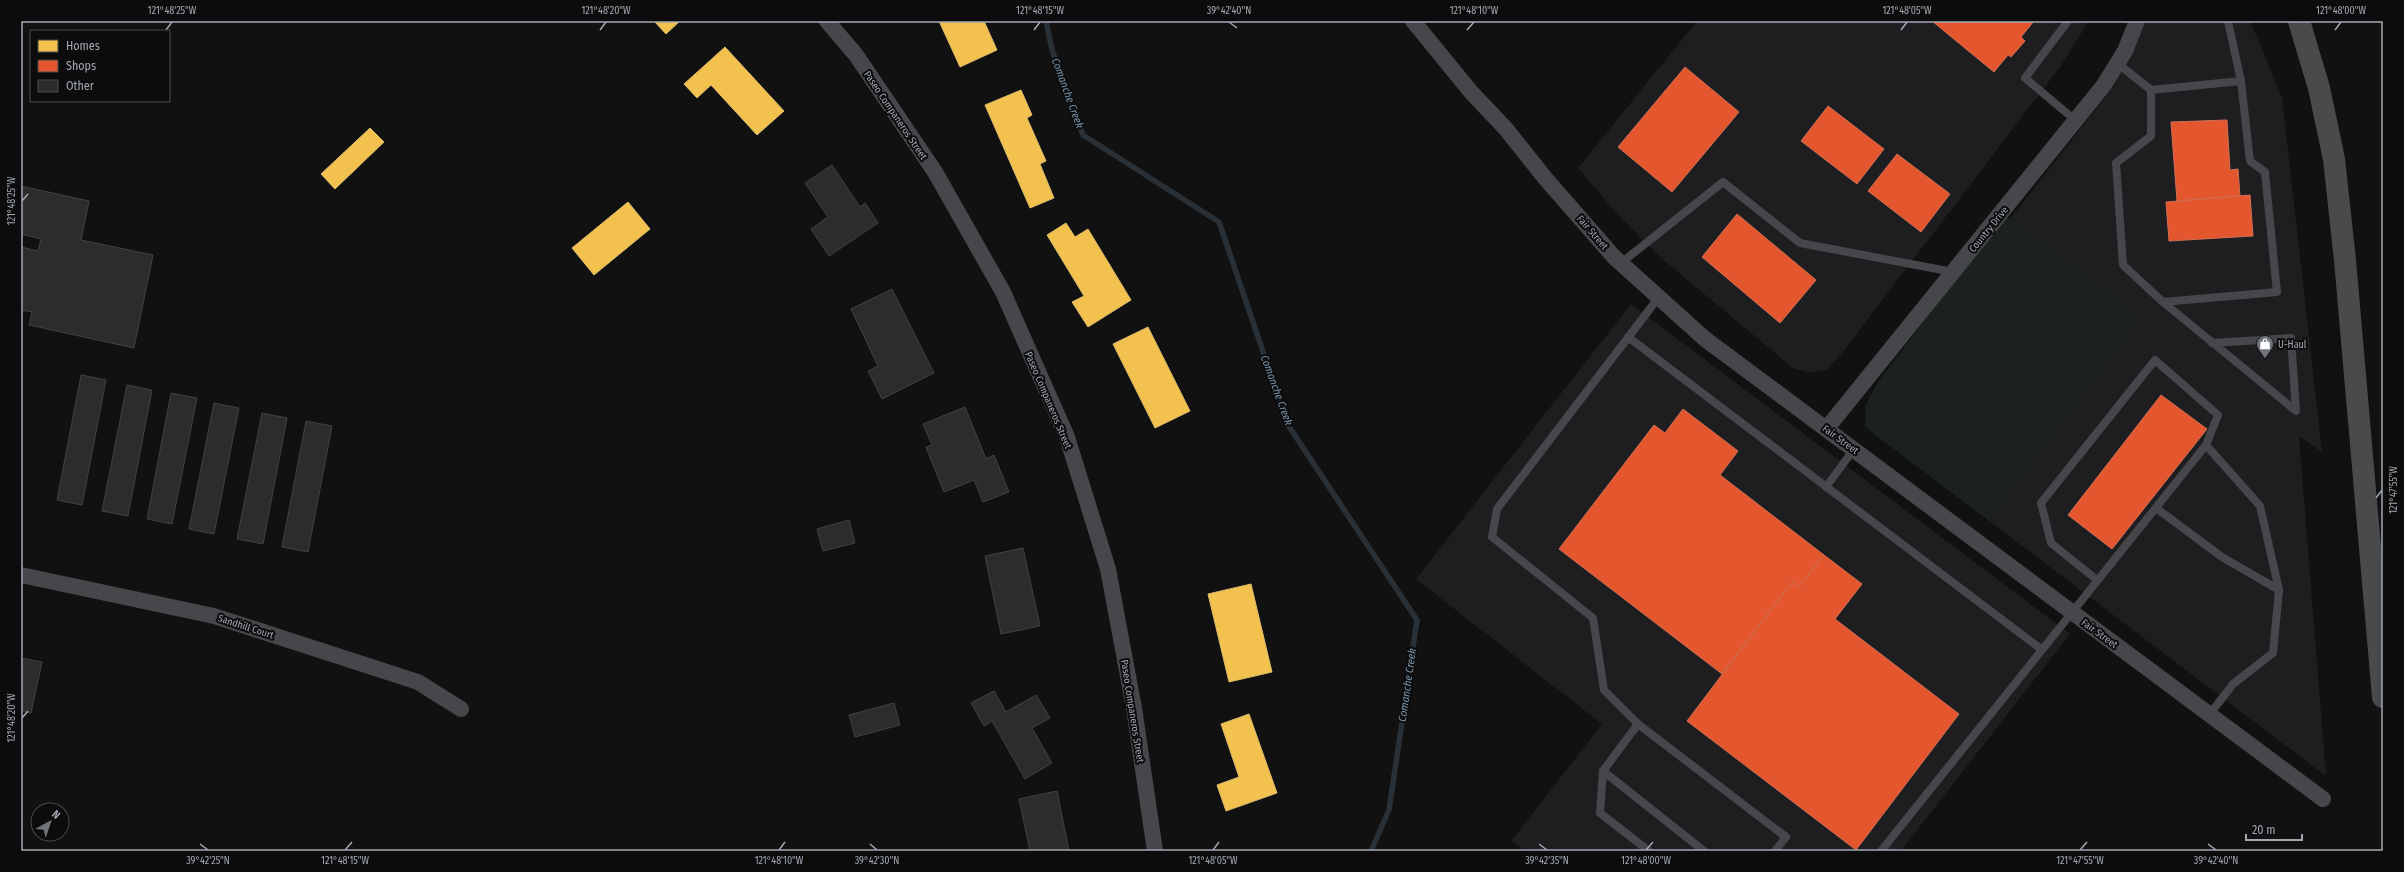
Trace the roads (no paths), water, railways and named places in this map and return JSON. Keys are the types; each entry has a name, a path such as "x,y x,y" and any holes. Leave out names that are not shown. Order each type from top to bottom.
{"highway":[{"path":"2299,21 2319,88 2334,159 2345,260 2383,697"}],"street":[{"name":"Paseo Companeros Street","path":"827,21 856,55 935,172 1002,292 1067,437 1108,569 1134,708 1155,851"},
{"name":"Fair Street","path":"1413,21 1471,92 1506,129 1545,178 1621,263 1705,339 1788,403 1827,428 2323,799"},
{"name":"Country Drive","path":"1827,428 2104,84 2125,51 2137,21"},
{"name":"Sandhill Court","path":"21,575 214,616 418,682 461,709"}],"lane":[{"path":"2068,21 2025,78 2075,120"},
{"path":"2163,302 2277,292 2265,172 2250,161 2241,81 2228,21"},
{"path":"2117,63 2151,90 2241,81"},
{"path":"2151,90 2151,136 2116,164 2123,265 2163,302 2212,343 2296,411 2290,338 2212,343"},
{"path":"1621,263 1723,182 1800,243 1953,272"},
{"path":"1659,297 1497,509 1492,537 1593,618 1604,690 1638,724 1786,837 1775,851"},
{"path":"1628,337 2041,650"},
{"path":"1881,851 2206,445 2218,415 2155,360 2041,503 2051,543 2097,580"},
{"path":"2206,445 2260,506 2279,590 2273,653 2233,684 2210,714"},
{"path":"1826,487 1854,449"},
{"path":"2156,508 2222,557 2279,590"},
{"path":"1638,724 1603,771 1600,813 1649,851"},
{"path":"1603,771 1704,851"}],"waterway":[{"name":"Comanche Creek","path":"1046,21 1052,50 1083,135 1219,222 1288,425 1417,620 1389,810 1371,851"}],"place":[{"name":"U-Haul","path":"2265,359"}]}
